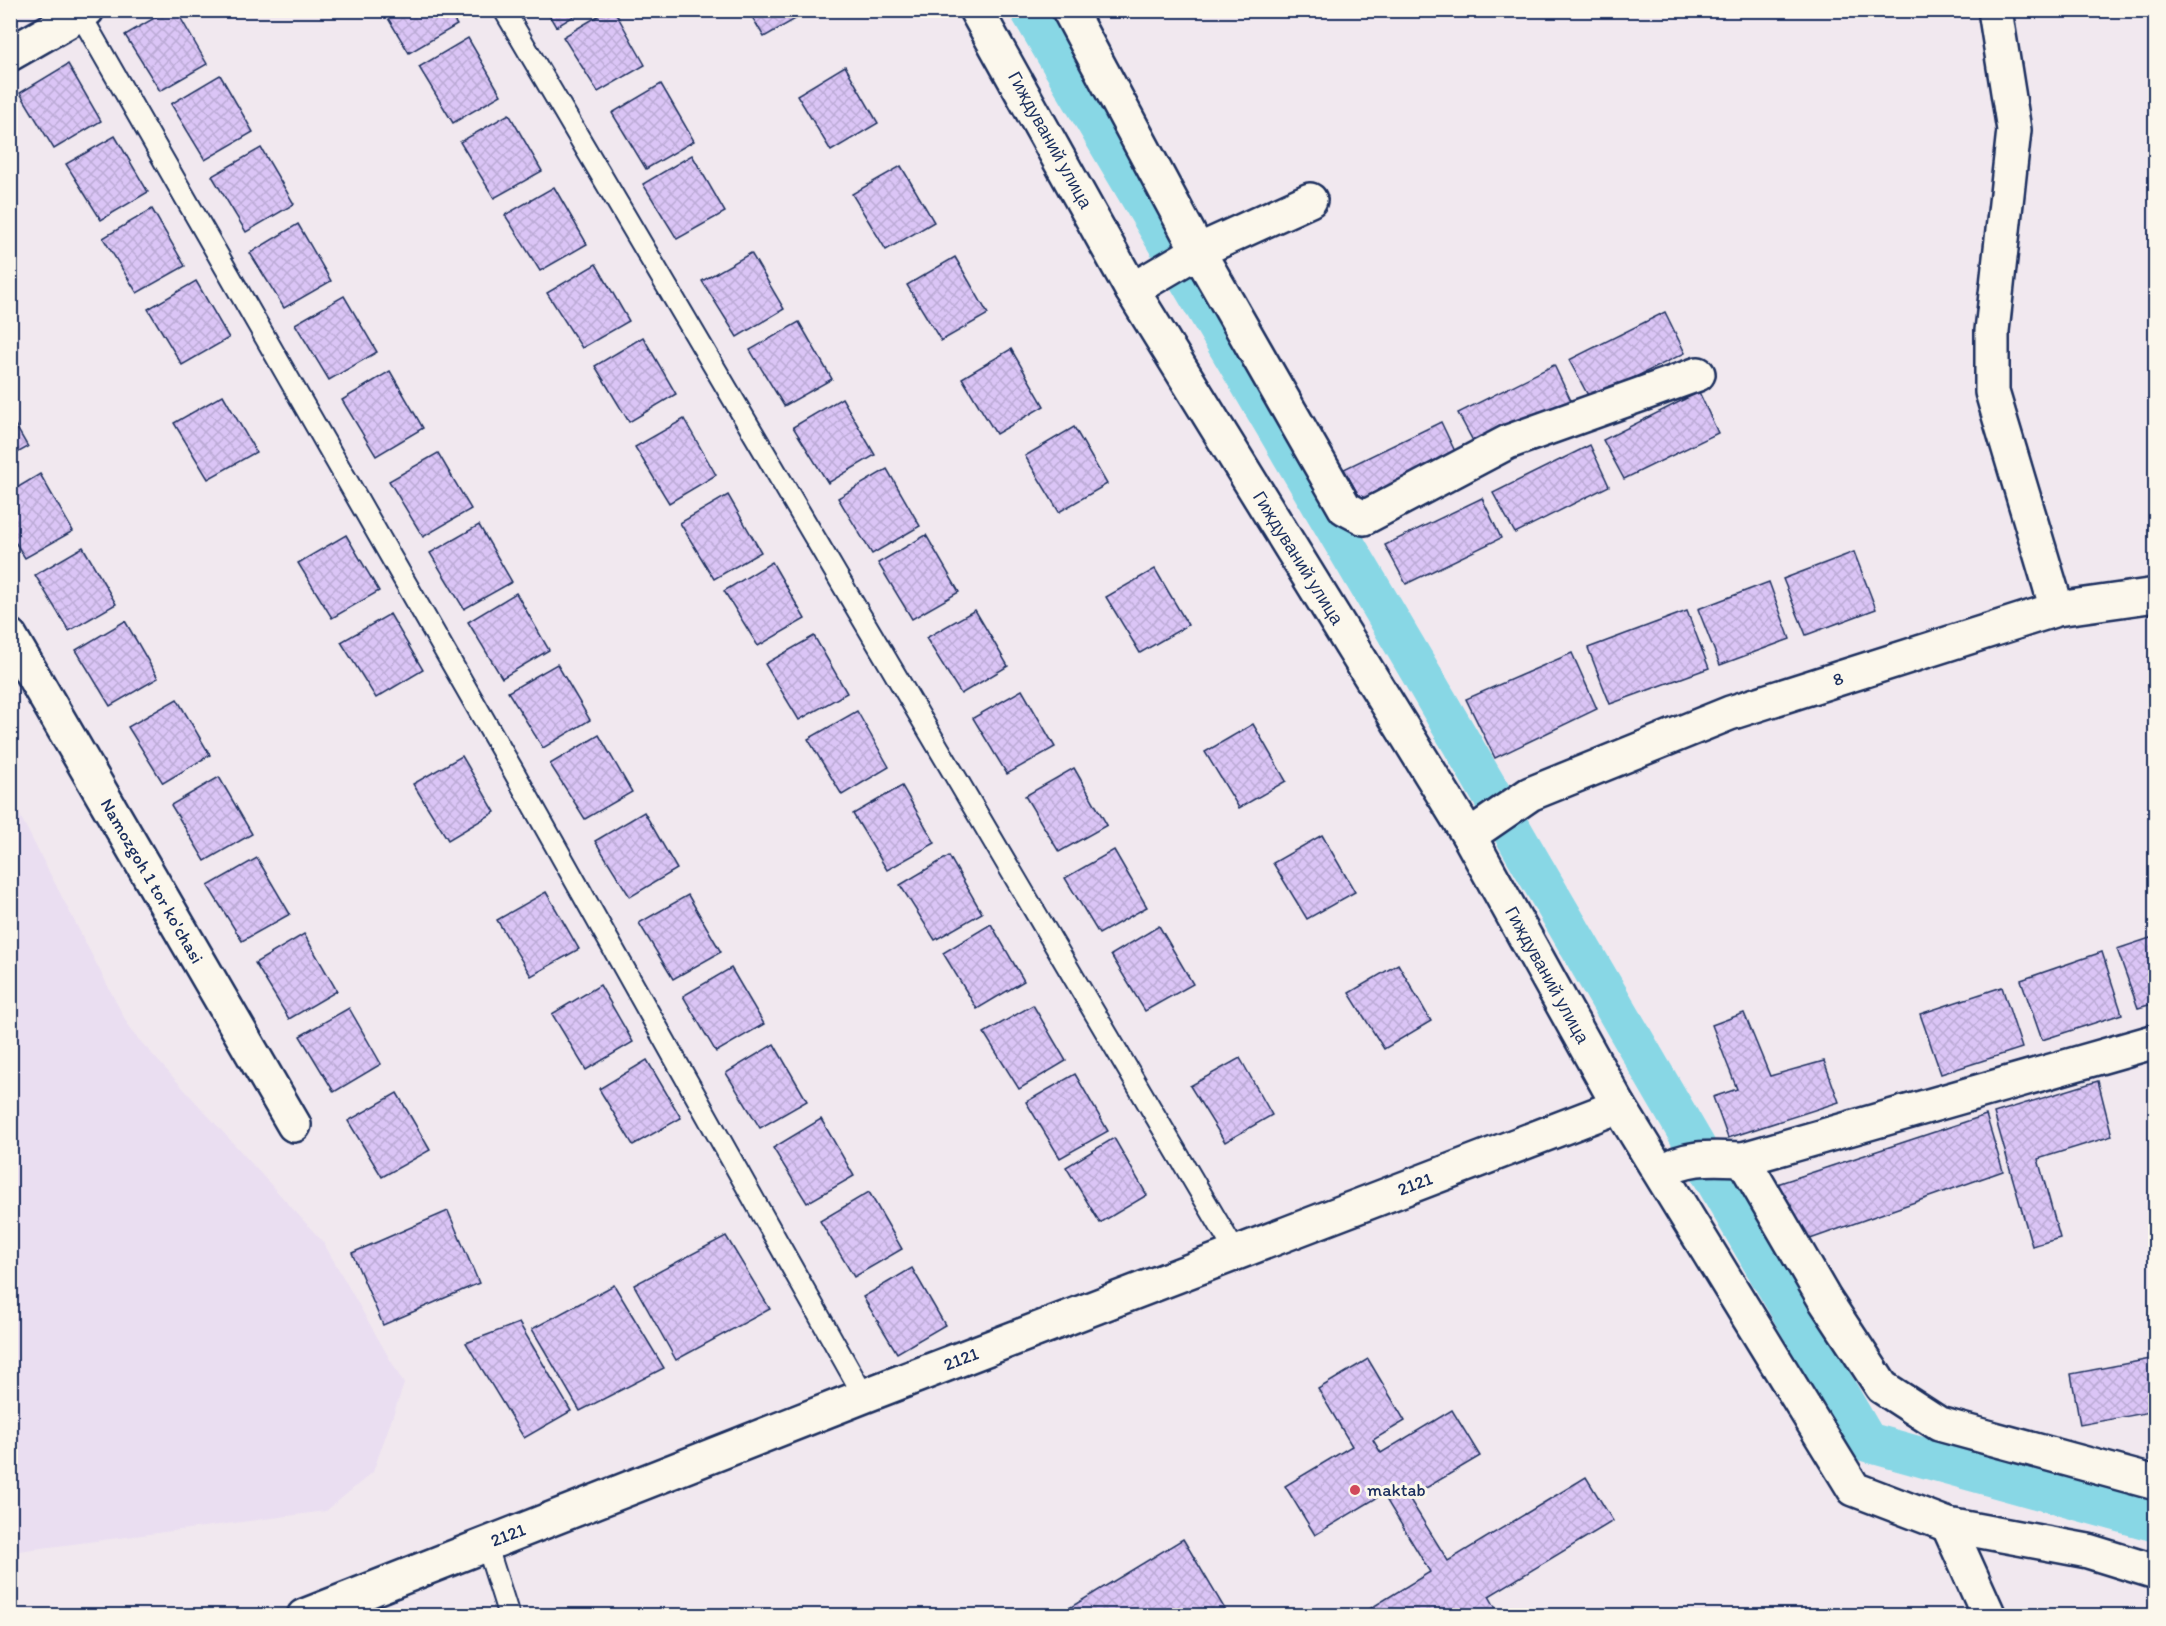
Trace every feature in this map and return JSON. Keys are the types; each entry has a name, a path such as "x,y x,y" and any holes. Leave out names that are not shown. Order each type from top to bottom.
{"street":[{"name":"Гиждуваний улица","path":"976,10 1137,287 1470,836 1619,1106 1668,1168 1854,1489 1948,1525 2088,1551 2156,1572"},
{"path":"1069,10 1191,256 1345,508 1364,518 1508,442 1698,374"},
{"path":"1995,10 2014,130 1992,331 1992,392 2057,609"},
{"path":"10,54 83,12"},
{"path":"1137,287 1191,256 1310,200"},
{"name":"8","path":"1470,836 1530,794 1730,713 2057,609 2156,595"},
{"name":"Namozgoh 1 tor ko'chasi","path":"10,636 294,1125"},
{"path":"1668,1168 1700,1158 1743,1159 2156,1041"},
{"name":"2121","path":"304,1616 864,1396 1619,1106"},
{"path":"1743,1159 1825,1300 1882,1387 1940,1425 2156,1483"},
{"path":"1948,1525 1989,1616"}],"lane":[{"path":"504,10 1236,1253"},
{"path":"83,12 864,1396"},
{"path":"486,1544 508,1616"}],"shaded area":[{"path":"10,796 131,1031 323,1242 404,1384 373,1472 326,1511 11,1552"}],"building":[{"path":"168,10 176,10 207,64 160,91 125,35"},
{"path":"383,10 448,10 457,25 409,53"},
{"path":"546,10 584,10 556,27"},
{"path":"608,10 614,10 645,65 598,92 563,37"},
{"path":"748,10 811,10 764,37"},
{"path":"468,38 501,95 453,123 419,67"},
{"path":"68,64 101,121 54,149 20,93"},
{"path":"845,66 878,123 831,151 797,95"},
{"path":"220,75 253,132 205,160 171,104"},
{"path":"661,84 694,141 646,169 612,113"},
{"path":"509,114 542,171 494,198 460,142"},
{"path":"115,136 148,192 101,220 66,164"},
{"path":"261,148 294,204 246,232 212,176"},
{"path":"692,155 725,212 677,239 643,184"},
{"path":"901,166 934,222 886,250 852,194"},
{"path":"554,187 587,244 540,271 505,215"},
{"path":"152,209 185,266 137,293 103,238"},
{"path":"298,224 331,281 284,308 250,253"},
{"path":"751,253 784,309 737,337 702,281"},
{"path":"955,257 988,314 941,341 907,285"},
{"path":"596,264 629,321 582,348 547,293"},
{"path":"196,281 229,338 182,365 148,309"},
{"path":"344,296 377,352 329,380 295,324"},
{"path":"1665,312 1685,353 1590,399 1569,360"},
{"path":"799,322 832,379 784,406 750,350"},
{"path":"643,337 676,394 629,422 595,366"},
{"path":"1011,349 1044,406 996,434 962,378"},
{"path":"1554,365 1573,405 1479,452 1458,413"},
{"path":"390,371 423,428 376,456 342,400"},
{"path":"1699,392 1718,433 1624,479 1603,440"},
{"path":"223,395 256,452 208,479 174,423"},
{"path":"842,398 875,455 828,483 793,427"},
{"path":"10,416 28,447 10,457"},
{"path":"684,419 716,475 669,503 635,447"},
{"path":"1441,422 1460,462 1366,509 1344,469"},
{"path":"1074,427 1107,484 1059,512 1025,456"},
{"path":"1590,445 1609,486 1515,533 1493,493"},
{"path":"438,453 471,509 423,537 389,481"},
{"path":"887,469 920,526 872,554 838,498"},
{"path":"40,474 73,531 25,558 10,534 10,492"},
{"path":"728,495 761,552 714,579 680,523"},
{"path":"1482,498 1501,538 1406,584 1385,545"},
{"path":"479,525 512,582 464,609 430,553"},
{"path":"346,535 379,591 332,618 298,563"},
{"path":"926,535 959,592 912,619 878,563"},
{"path":"83,547 116,604 69,631 35,575"},
{"path":"1854,552 1876,609 1806,635 1783,579"},
{"path":"772,562 805,619 758,646 724,591"},
{"path":"1155,569 1188,625 1140,653 1106,597"},
{"path":"1769,582 1790,639 1720,665 1698,609"},
{"path":"516,593 549,650 502,678 468,622"},
{"path":"975,610 1008,666 961,694 926,638"},
{"path":"1687,611 1709,668 1610,704 1588,648"},
{"path":"390,614 423,670 376,698 341,642"},
{"path":"125,621 158,678 110,706 76,650"},
{"path":"814,636 847,693 799,720 765,664"},
{"path":"1572,653 1597,709 1495,758 1466,699"},
{"path":"557,664 590,720 543,748 508,692"},
{"path":"1022,690 1055,747 1007,774 973,718"},
{"path":"177,699 210,755 163,783 128,727"},
{"path":"857,711 889,767 842,795 808,739"},
{"path":"1253,724 1286,781 1239,808 1205,752"},
{"path":"599,735 632,792 585,819 550,764"},
{"path":"462,756 495,812 448,840 413,784"},
{"path":"1074,768 1107,825 1059,852 1025,796"},
{"path":"219,777 252,834 205,861 171,805"},
{"path":"902,786 935,843 887,870 853,814"},
{"path":"644,812 677,869 630,897 595,841"},
{"path":"1322,835 1355,892 1307,919 1273,863"},
{"path":"1114,850 1147,907 1099,934 1065,878"},
{"path":"949,856 982,913 935,940 900,885"},
{"path":"257,858 290,914 242,941 208,886"},
{"path":"546,892 579,949 531,976 497,920"},
{"path":"688,895 721,952 673,979 639,923"},
{"path":"991,924 1024,981 977,1009 943,953"},
{"path":"1159,926 1193,984 1145,1011 1111,955"},
{"path":"304,934 337,991 289,1019 255,963"},
{"path":"2156,936 2156,1003 2138,1008 2117,949"},
{"path":"2102,952 2122,1014 2042,1040 2021,980"},
{"path":"1398,964 1431,1021 1384,1049 1349,993"},
{"path":"731,968 764,1024 716,1052 683,996"},
{"path":"600,985 633,1042 586,1070 552,1014"},
{"path":"2002,987 2022,1048 1941,1074 1920,1014"},
{"path":"1033,1005 1066,1061 1019,1089 984,1033"},
{"path":"349,1008 381,1064 334,1092 300,1036"},
{"path":"1744,1013 1770,1076 1824,1061 1839,1102 1728,1138 1713,1097 1737,1089 1712,1025"},
{"path":"774,1044 807,1101 760,1128 726,1073"},
{"path":"1240,1058 1272,1115 1225,1142 1190,1086"},
{"path":"647,1060 681,1118 633,1145 599,1089"},
{"path":"1075,1074 1108,1131 1060,1158 1026,1102"},
{"path":"2098,1081 2112,1136 2038,1159 2060,1238 2032,1246 1994,1113"},
{"path":"397,1093 430,1150 382,1177 348,1121"},
{"path":"1986,1115 2003,1171 1796,1244 1777,1184"},
{"path":"821,1119 854,1176 807,1203 773,1148"},
{"path":"1114,1138 1147,1195 1100,1223 1066,1167"},
{"path":"869,1192 902,1249 854,1277 820,1221"},
{"path":"448,1211 479,1283 383,1325 352,1253"},
{"path":"726,1236 770,1309 676,1360 634,1285"},
{"path":"912,1268 945,1325 897,1353 863,1297"},
{"path":"614,1285 664,1368 580,1411 532,1329"},
{"path":"519,1323 571,1411 524,1438 466,1343"},
{"path":"2156,1358 2156,1411 2080,1425 2071,1374"},
{"name":"maktab","path":"1368,1359 1405,1421 1373,1440 1381,1453 1452,1410 1480,1456 1409,1498 1448,1561 1586,1477 1613,1521 1489,1596 1500,1616 1358,1616 1430,1572 1383,1494 1315,1535 1285,1486 1352,1446 1318,1389"},
{"path":"1183,1539 1229,1616 1056,1616"}],"waterway":[{"path":"1030,10 1422,675 1867,1442 2156,1522"}],"place":[{"name":"maktab","path":"1355,1490"}]}
